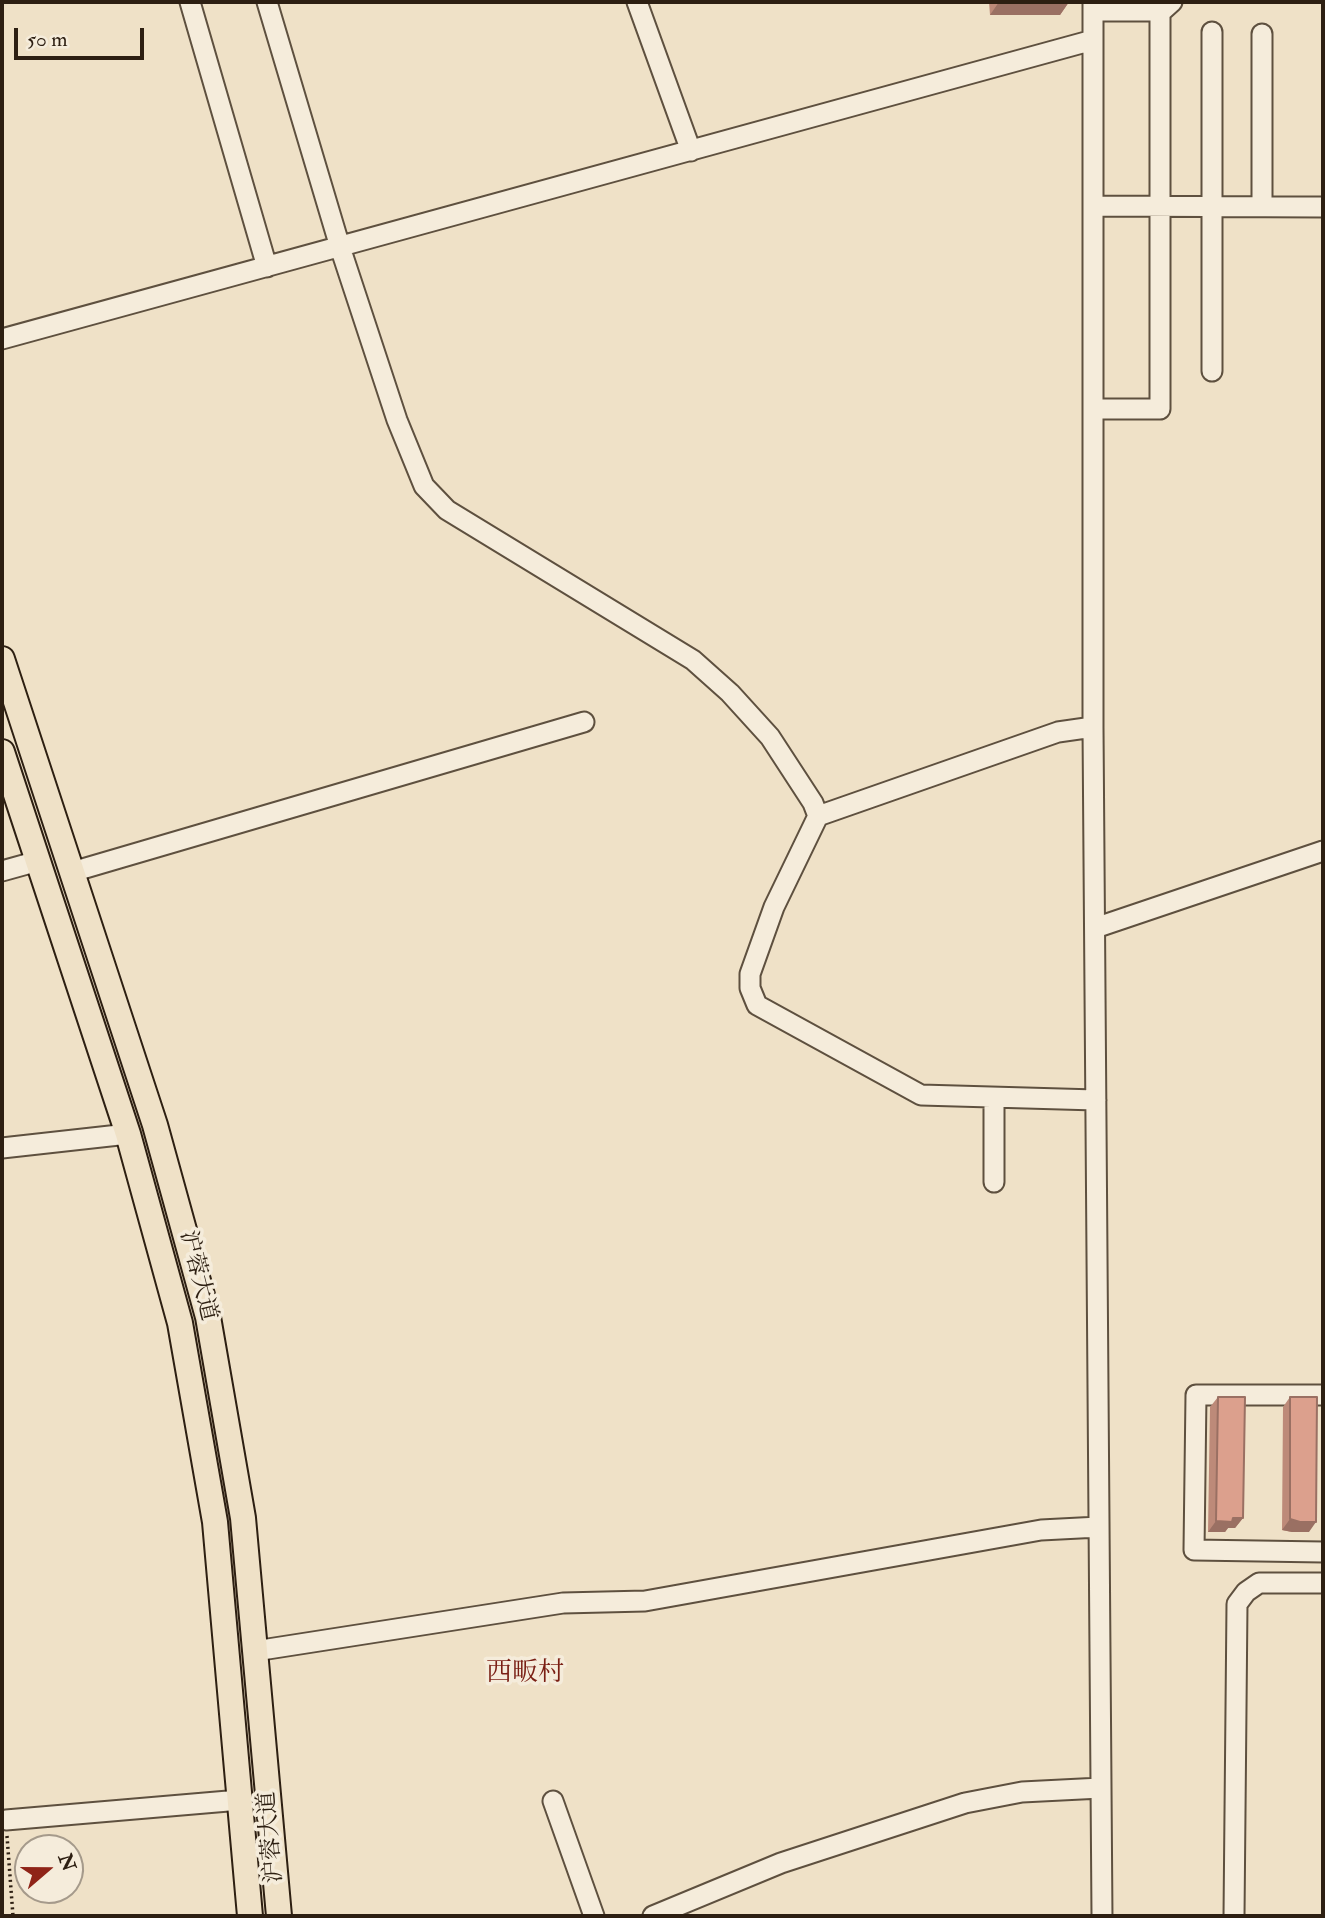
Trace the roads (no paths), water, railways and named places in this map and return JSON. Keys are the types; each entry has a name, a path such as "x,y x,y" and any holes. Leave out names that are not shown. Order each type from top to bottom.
{"main road":[{"name":"沪蓉大道","path":"2,659 175,1189 208,1317 239,1491 279,1916"},
{"name":"沪蓉大道","path":"2,752 128,1134 180,1323 215,1522 250,1916"}],"street":[{"path":"190,2 267,267"},
{"path":"267,2 340,247 397,420 418,474 432,497 447,510 693,660 730,693 770,737 799,776 818,817"},
{"path":"637,2 691,151"},
{"path":"1093,409 1160,409 1160,206 1166,6 1093,6 1093,40 1093,206 1093,409 1093,727 1102,1916"},
{"path":"1212,32 1212,371"},
{"path":"1262,34 1262,206"},
{"path":"2,339 1093,40"},
{"path":"1093,206 1323,206"},
{"path":"72,873 584,722"},
{"path":"1093,727 1058,732 818,817 774,907 750,974 754,1000 764,1010 921,1095 1096,1100"},
{"path":"1095,928 1323,851"},
{"path":"2,871 38,862"},
{"path":"994,1098 994,1182"},
{"path":"2,1148 128,1134"},
{"path":"1323,1395 1196,1395 1194,1550 1323,1552"},
{"path":"256,1651 563,1603 645,1601 1041,1530 1099,1527"},
{"path":"1234,1916 1237,1604 1246,1592 1259,1583 1323,1583"},
{"path":"653,1916 781,1863 965,1803 1022,1792 1101,1788"},
{"path":"6,1820 240,1800"},
{"path":"553,1801 594,1916"}],"district":[{"name":"西畈村","path":"525,1674"}]}
